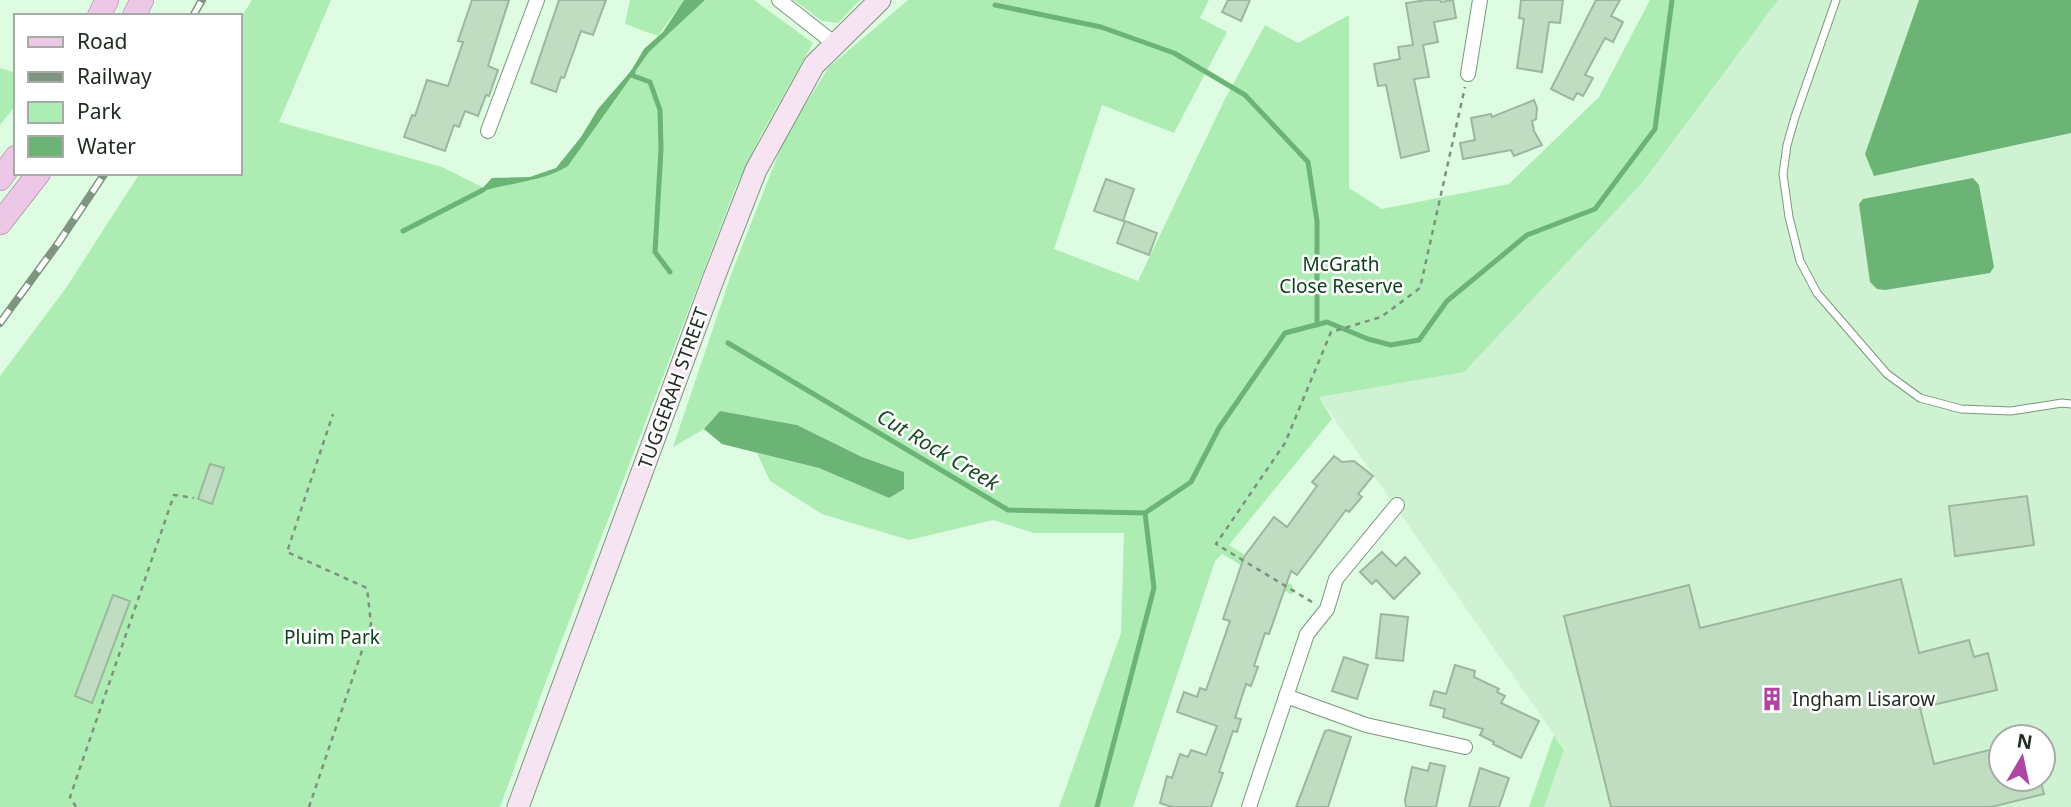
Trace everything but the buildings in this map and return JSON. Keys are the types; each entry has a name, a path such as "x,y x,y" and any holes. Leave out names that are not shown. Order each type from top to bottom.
{"main road":[{"path":"0,179 14,160"},
{"path":"0,223 37,175"}],"street":[{"path":"488,131 537,0"},
{"path":"779,0 835,44"},
{"name":"TUGGERAH STREET","path":"518,807 756,170 814,65 880,0"},
{"path":"1468,74 1480,0"},
{"path":"1249,807 1307,634 1327,610 1336,579 1397,505"},
{"path":"1286,696 1366,725 1465,747"}],"lane":[{"path":"1836,0 1795,117 1783,174 1789,217 1800,261 1818,293 1888,374 1920,398 1961,410 2011,411 2071,404"}],"path":[{"path":"1327,610 1299,596 1216,544 1285,443 1331,332 1381,317 1420,288 1468,74"},
{"path":"309,807 371,624 367,588 287,552 333,414"},
{"path":"76,807 70,797 174,495 194,498"}],"shaded area":[{"path":"1693,0 2071,0 2071,807 1544,807 1564,749 1319,397"}],"green space":[{"name":"Pluim Park","path":"252,0 331,0 279,122 442,167 484,188 480,192 568,166 649,52 705,0 754,0 813,43 762,133 735,189 500,807 0,807 0,376 66,288 139,175 242,175 242,16"},
{"path":"630,0 684,0 658,36 625,24"},
{"path":"794,0 860,0 838,23 822,21"},
{"name":"McGrath Close Reserve","path":"908,0 1209,0 1200,18 1227,32 1174,133 1102,105 1054,249 1138,281 1225,99 1265,25 1298,43 1349,15 1349,188 1382,209 1509,184 1599,97 1650,0 1778,0 1642,183 1464,372 1319,397 1332,419 1229,545 1293,586 1292,595 1222,554 1215,561 1133,807 1059,807 1121,633 1124,533 1034,533 993,520 909,540 822,514 770,481 757,453 819,468 889,498 904,472 862,457 797,425 720,411 704,429 673,447 732,272 785,137 829,67"},
{"path":"0,68 14,72 14,108 0,125"},
{"path":"1554,735 1564,750 1544,807 1529,807"}],"water":[{"path":"684,0 705,0 649,52 568,166 546,176 478,193 492,178 530,177 556,168 581,137 598,109 631,71 644,49 663,32"},
{"path":"1919,0 2071,0 2071,133 1874,176 1865,154"},
{"path":"1973,178 1979,185 1994,267 1990,273 1885,290 1877,289 1870,282 1859,204 1863,199"},
{"path":"720,411 797,425 862,457 904,472 904,489 889,498 819,468 722,444 704,429"}],"waterway":[{"path":"1145,513 1191,482 1219,428 1285,333 1327,322 1368,339 1391,345 1419,340 1447,301 1527,235 1595,209 1655,129 1672,0"},
{"path":"995,5 1101,27 1174,53 1245,95 1308,162 1317,221 1317,325"},
{"name":"Cut Rock Creek","path":"633,72 631,75 650,82 660,110 661,149 655,252 670,272"},
{"path":"403,231 483,190"},
{"name":"Cut Rock Creek","path":"728,343 1008,510 1145,513 1154,588 1097,807"}],"railway":[{"path":"194,14 202,0"},
{"path":"0,323 104,175"}],"place":[{"name":"Ingham Lisarow","path":"1772,699"}]}
